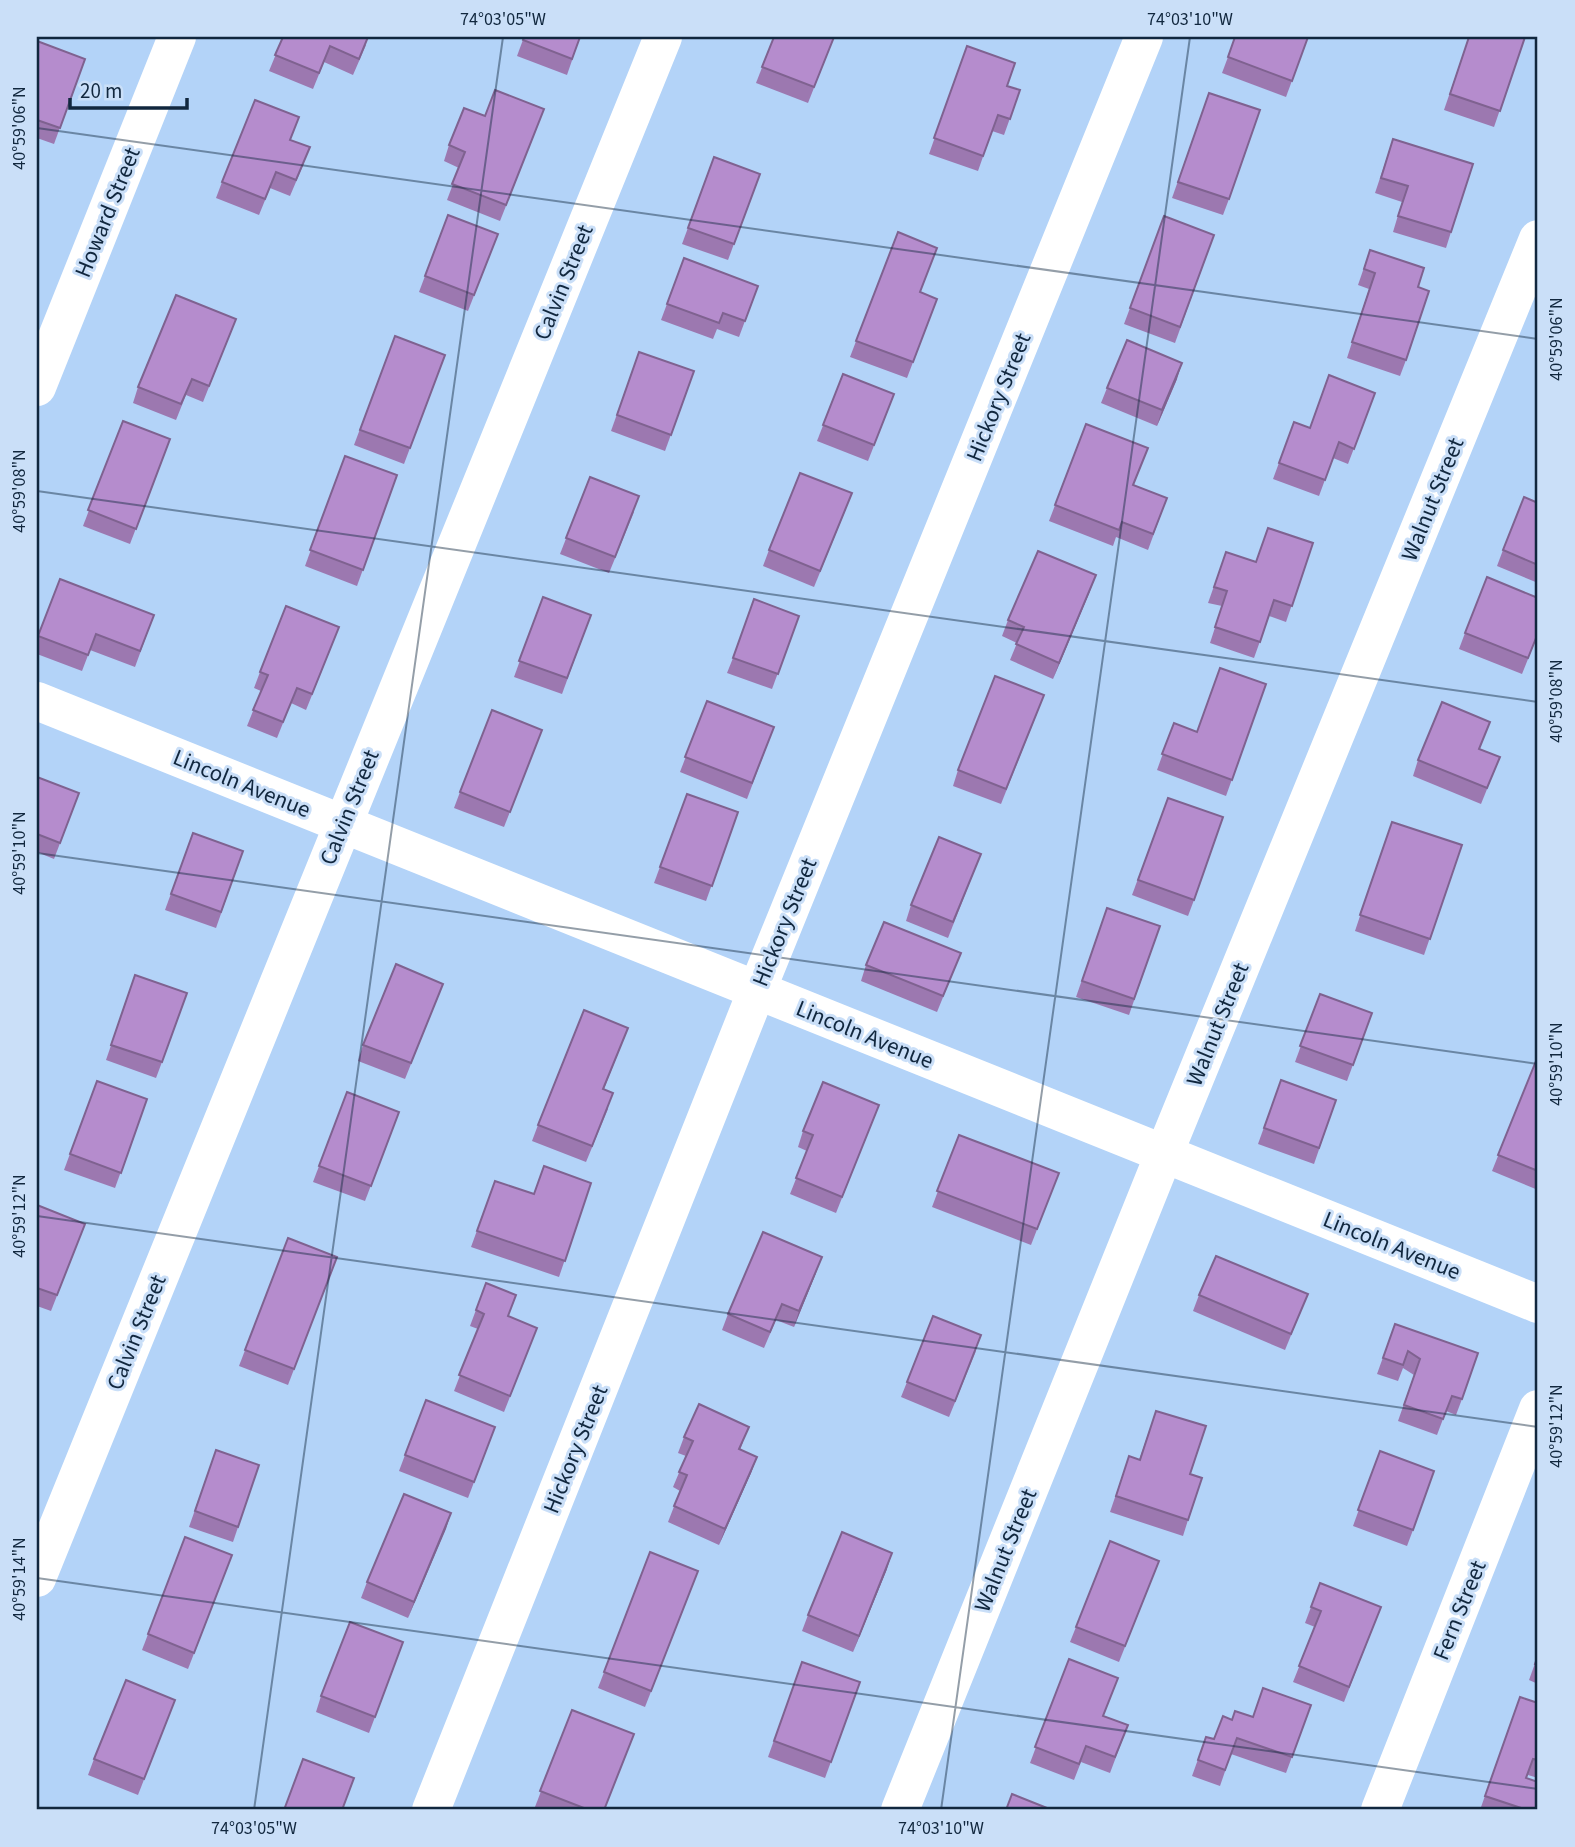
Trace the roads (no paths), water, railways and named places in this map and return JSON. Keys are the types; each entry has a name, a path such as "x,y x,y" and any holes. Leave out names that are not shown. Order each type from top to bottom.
{"street":[{"name":"Howard Street","path":"37,387 177,37"},
{"name":"Calvin Street","path":"37,1578 663,37"},
{"name":"Hickory Street","path":"432,1810 757,990 1144,37"},
{"name":"Walnut Street","path":"900,1810 1164,1154 1538,239"},
{"name":"Lincoln Avenue","path":"37,701 1538,1304"},
{"name":"Fern Street","path":"1380,1810 1538,1409"}]}
